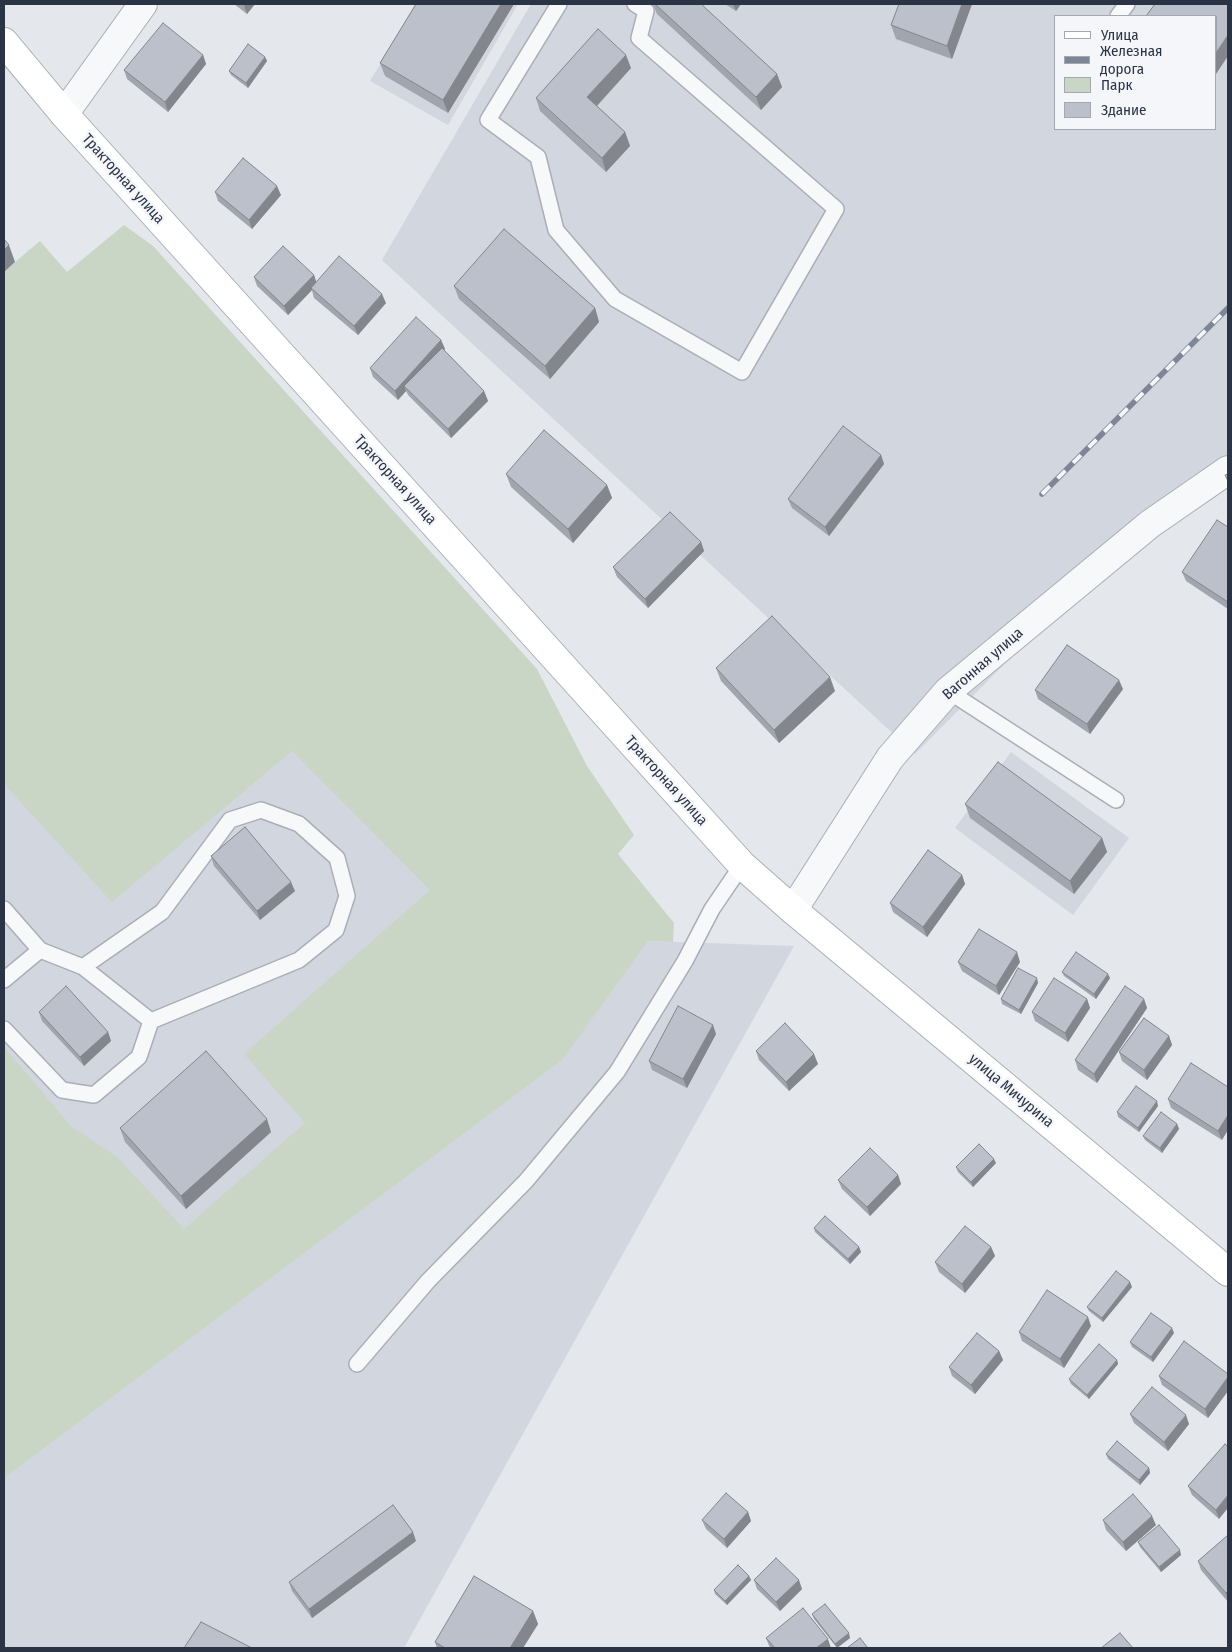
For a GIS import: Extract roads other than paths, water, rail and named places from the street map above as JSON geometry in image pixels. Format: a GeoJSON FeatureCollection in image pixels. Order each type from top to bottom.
{"type":"FeatureCollection","features":[{"type":"Feature","properties":{"kind":"main road","name":"Тракторная улица"},"geometry":{"type":"LineString","coordinates":[[4,42],[64,114],[742,865],[793,910]]}},
{"type":"Feature","properties":{"kind":"main road","name":"улица Мичурина"},"geometry":{"type":"LineString","coordinates":[[793,910],[1228,1272]]}},
{"type":"Feature","properties":{"kind":"street"},"geometry":{"type":"LineString","coordinates":[[64,114],[143,4]]}},
{"type":"Feature","properties":{"kind":"street","name":"Вагонная улица"},"geometry":{"type":"LineString","coordinates":[[793,910],[890,758],[948,692],[1150,524],[1228,470]]}},
{"type":"Feature","properties":{"kind":"lane"},"geometry":{"type":"LineString","coordinates":[[559,4],[488,120],[538,157],[556,230],[615,299],[742,372],[836,209],[639,38],[646,11],[635,4]]}},
{"type":"Feature","properties":{"kind":"lane"},"geometry":{"type":"LineString","coordinates":[[1119,15],[1127,4]]}},
{"type":"Feature","properties":{"kind":"lane"},"geometry":{"type":"LineString","coordinates":[[948,692],[1116,800]]}},
{"type":"Feature","properties":{"kind":"lane"},"geometry":{"type":"LineString","coordinates":[[4,1029],[62,1090],[94,1095],[139,1057],[151,1021],[299,960],[336,930],[347,896],[337,858],[299,824],[261,810],[230,820],[162,912],[82,967]]}},
{"type":"Feature","properties":{"kind":"lane"},"geometry":{"type":"LineString","coordinates":[[357,1364],[428,1281],[526,1181],[617,1072],[685,961],[712,909],[742,865]]}},
{"type":"Feature","properties":{"kind":"lane"},"geometry":{"type":"LineString","coordinates":[[4,909],[40,950],[82,967],[151,1021]]}},
{"type":"Feature","properties":{"kind":"lane"},"geometry":{"type":"LineString","coordinates":[[4,980],[40,950]]}},
{"type":"Feature","properties":{"kind":"railway"},"geometry":{"type":"LineString","coordinates":[[1042,494],[1228,308]]}}]}
